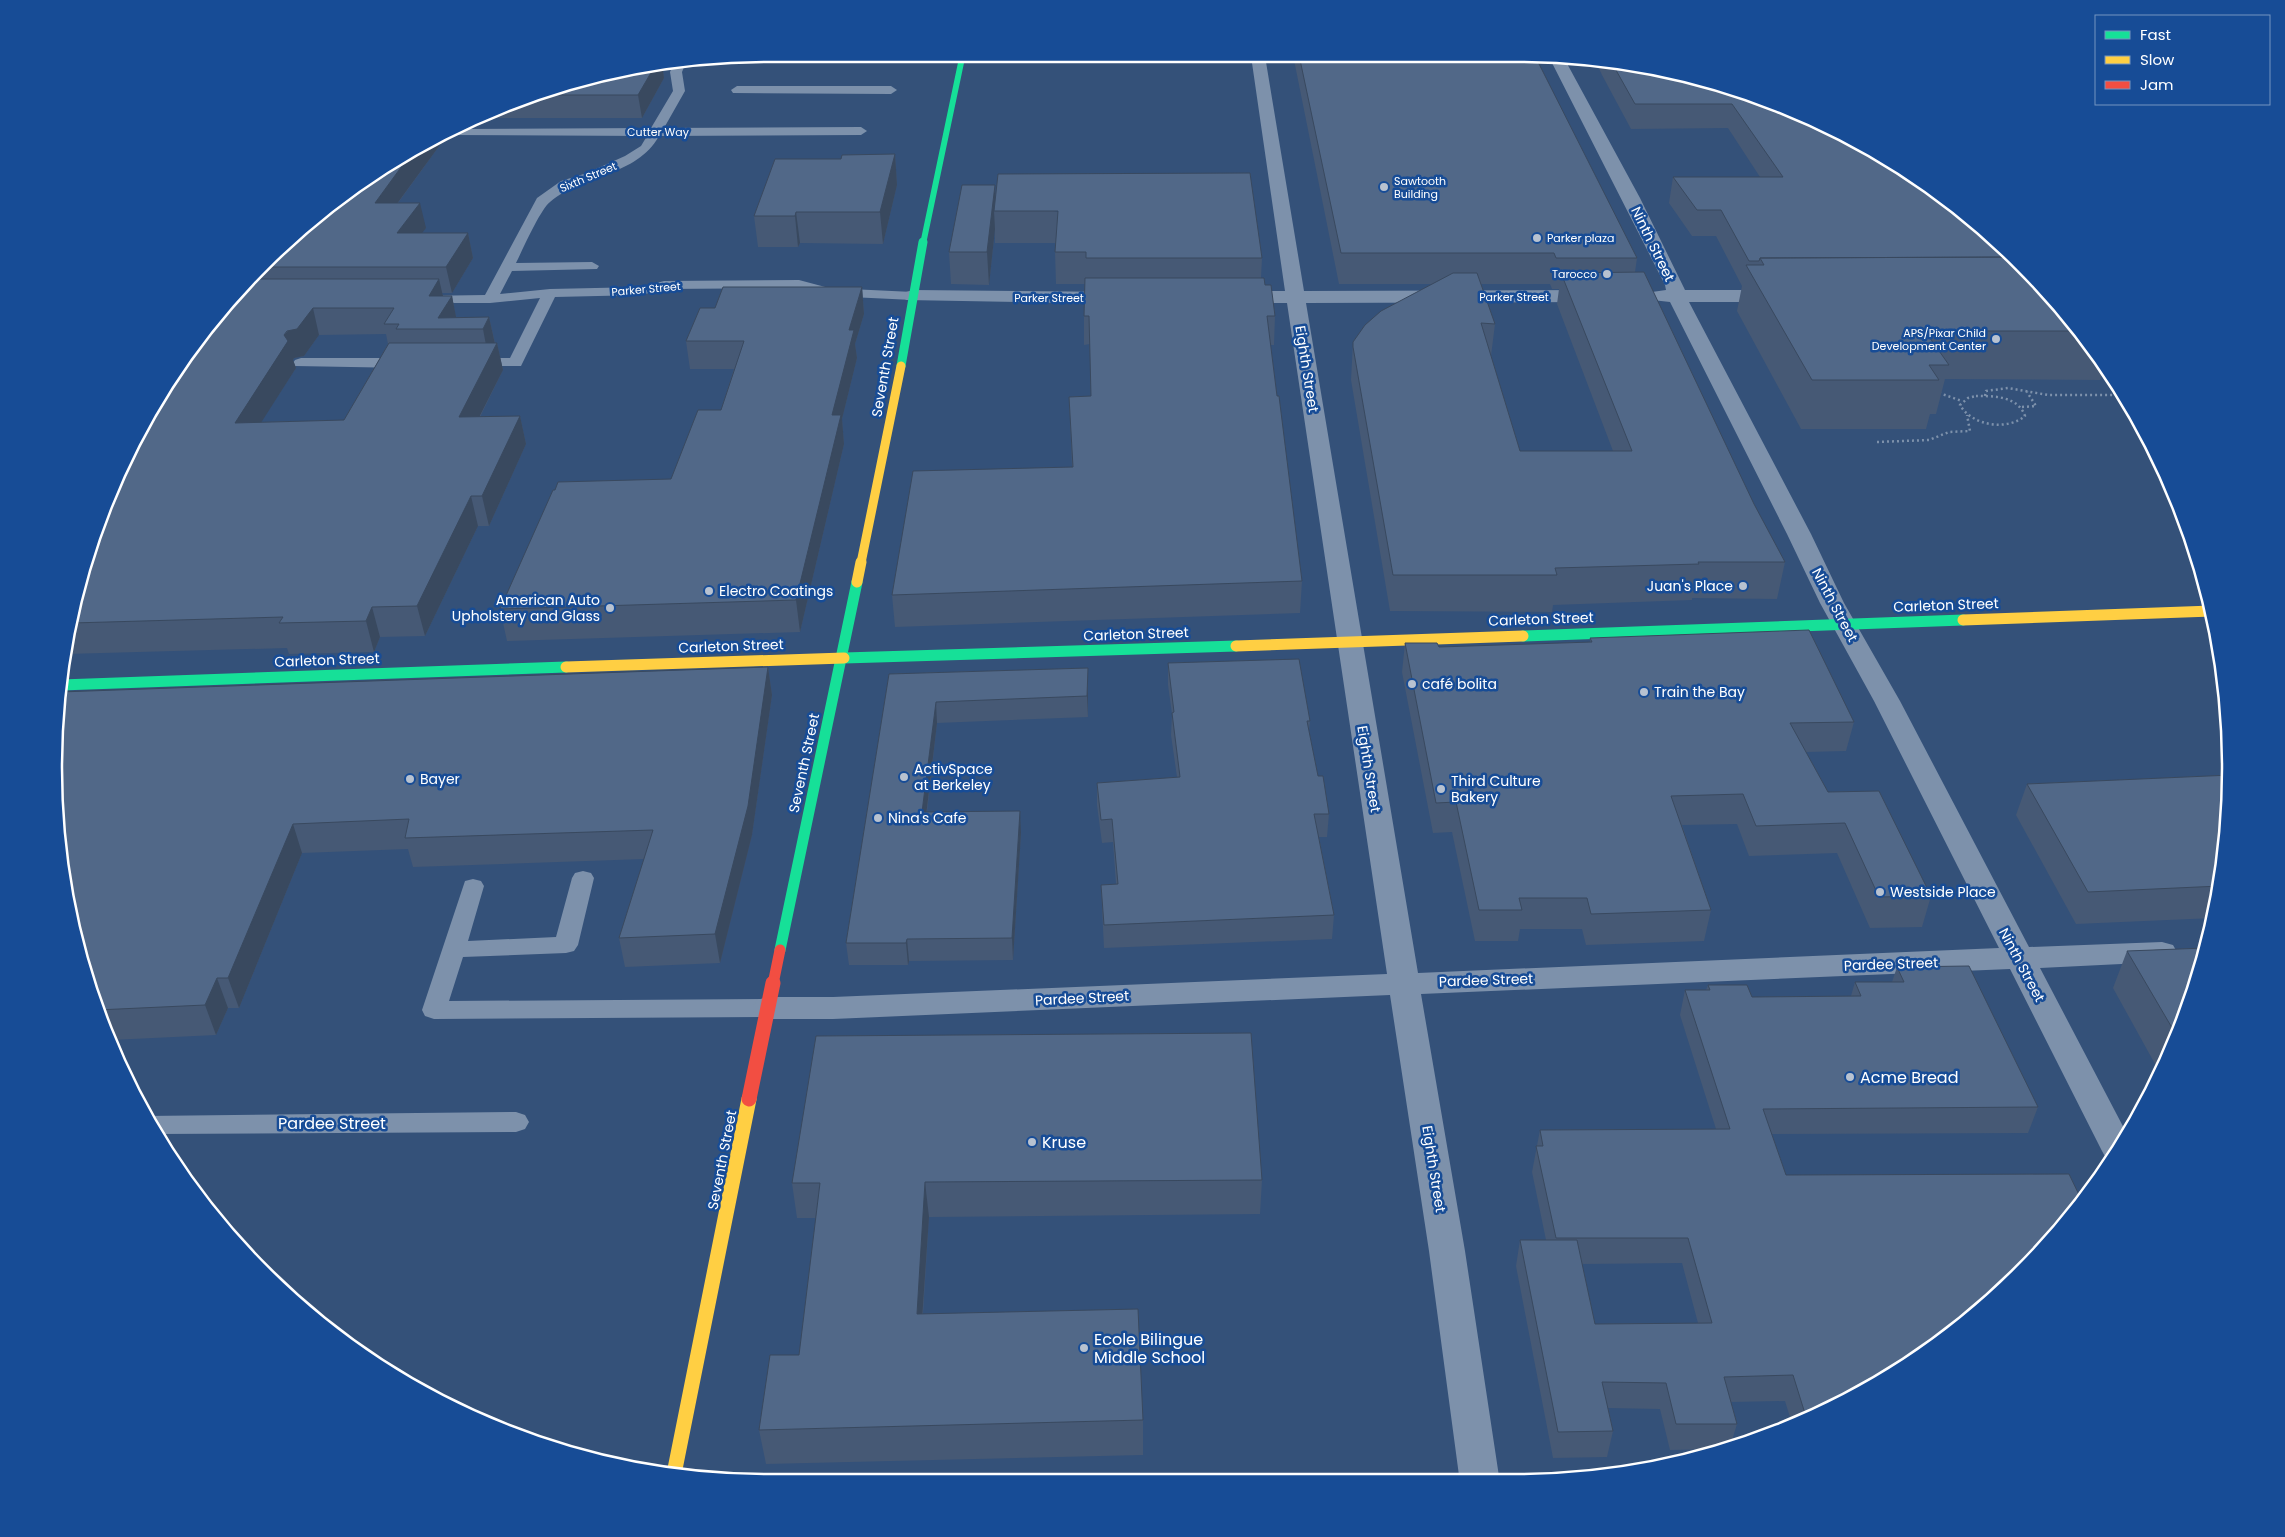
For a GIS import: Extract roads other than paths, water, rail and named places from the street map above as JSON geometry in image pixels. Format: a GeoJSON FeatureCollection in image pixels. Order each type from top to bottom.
{"type":"FeatureCollection","features":[{"type":"Feature","properties":{"kind":"street","name":"Seventh Street"},"geometry":{"type":"LineString","coordinates":[[675,1468],[768,1008],[896,398],[913,296],[961,62]]}},
{"type":"Feature","properties":{"kind":"street","name":"Eighth Street"},"geometry":{"type":"LineString","coordinates":[[1259,62],[1349,641],[1448,1251],[1479,1474]]}},
{"type":"Feature","properties":{"kind":"street","name":"Ninth Street"},"geometry":{"type":"LineString","coordinates":[[1559,64],[1631,198],[1681,307],[1844,624],[1887,701],[2114,1144]]}},
{"type":"Feature","properties":{"kind":"street","name":"Parker Street"},"geometry":{"type":"LineString","coordinates":[[913,296],[1134,298]]}},
{"type":"Feature","properties":{"kind":"street","name":"Parker Street"},"geometry":{"type":"LineString","coordinates":[[1211,297],[1615,296]]}},
{"type":"Feature","properties":{"kind":"street"},"geometry":{"type":"LineString","coordinates":[[1644,296],[1793,296]]}},
{"type":"Feature","properties":{"kind":"street","name":"Carleton Street"},"geometry":{"type":"LineString","coordinates":[[68,685],[2204,611]]}},
{"type":"Feature","properties":{"kind":"street","name":"Pardee Street"},"geometry":{"type":"LineString","coordinates":[[768,1008],[833,1008],[2186,950]]}},
{"type":"Feature","properties":{"kind":"lane","name":"Sixth Street"},"geometry":{"type":"LineString","coordinates":[[490,299],[542,201],[566,184],[592,176],[630,159],[646,148],[679,91],[676,72],[677,69]]}},
{"type":"Feature","properties":{"kind":"lane"},"geometry":{"type":"LineString","coordinates":[[737,90],[891,90]]}},
{"type":"Feature","properties":{"kind":"lane","name":"Cutter Way"},"geometry":{"type":"LineString","coordinates":[[460,133],[861,131]]}},
{"type":"Feature","properties":{"kind":"lane"},"geometry":{"type":"LineString","coordinates":[[507,267],[592,266]]}},
{"type":"Feature","properties":{"kind":"lane","name":"Parker Street"},"geometry":{"type":"LineString","coordinates":[[410,299],[490,299],[550,293],[641,291],[829,292],[913,296]]}},
{"type":"Feature","properties":{"kind":"lane"},"geometry":{"type":"LineString","coordinates":[[641,291],[659,298],[759,299]]}},
{"type":"Feature","properties":{"kind":"lane"},"geometry":{"type":"LineString","coordinates":[[798,300],[829,292]]}},
{"type":"Feature","properties":{"kind":"lane"},"geometry":{"type":"LineString","coordinates":[[456,363],[515,363],[550,293]]}},
{"type":"Feature","properties":{"kind":"lane"},"geometry":{"type":"LineString","coordinates":[[301,363],[418,363]]}},
{"type":"Feature","properties":{"kind":"lane"},"geometry":{"type":"LineString","coordinates":[[454,949],[566,945],[583,878]]}},
{"type":"Feature","properties":{"kind":"lane"},"geometry":{"type":"LineString","coordinates":[[473,886],[434,1010],[768,1008]]}},
{"type":"Feature","properties":{"kind":"lane","name":"Pardee Street"},"geometry":{"type":"LineString","coordinates":[[159,1124],[516,1122]]}},
{"type":"Feature","properties":{"kind":"place","name":"Sawtooth Building"},"geometry":{"type":"Point","coordinates":[1384,187]}},
{"type":"Feature","properties":{"kind":"place","name":"Parker plaza"},"geometry":{"type":"Point","coordinates":[1537,238]}},
{"type":"Feature","properties":{"kind":"place","name":"Tarocco"},"geometry":{"type":"Point","coordinates":[1607,274]}},
{"type":"Feature","properties":{"kind":"place","name":"APS/Pixar Child Development Center"},"geometry":{"type":"Point","coordinates":[1996,339]}},
{"type":"Feature","properties":{"kind":"place","name":"Juan's Place"},"geometry":{"type":"Point","coordinates":[1743,586]}},
{"type":"Feature","properties":{"kind":"place","name":"Electro Coatings"},"geometry":{"type":"Point","coordinates":[709,591]}},
{"type":"Feature","properties":{"kind":"place","name":"American Auto Upholstery and Glass"},"geometry":{"type":"Point","coordinates":[610,608]}},
{"type":"Feature","properties":{"kind":"place","name":"café bolita"},"geometry":{"type":"Point","coordinates":[1412,684]}},
{"type":"Feature","properties":{"kind":"place","name":"Train the Bay"},"geometry":{"type":"Point","coordinates":[1644,692]}},
{"type":"Feature","properties":{"kind":"place","name":"ActivSpace at Berkeley"},"geometry":{"type":"Point","coordinates":[904,777]}},
{"type":"Feature","properties":{"kind":"place","name":"Bayer"},"geometry":{"type":"Point","coordinates":[410,779]}},
{"type":"Feature","properties":{"kind":"place","name":"Third Culture Bakery"},"geometry":{"type":"Point","coordinates":[1441,789]}},
{"type":"Feature","properties":{"kind":"place","name":"Nina's Cafe"},"geometry":{"type":"Point","coordinates":[878,818]}},
{"type":"Feature","properties":{"kind":"place","name":"Westside Place"},"geometry":{"type":"Point","coordinates":[1880,892]}},
{"type":"Feature","properties":{"kind":"place","name":"Acme Bread"},"geometry":{"type":"Point","coordinates":[1850,1077]}},
{"type":"Feature","properties":{"kind":"place","name":"Kruse"},"geometry":{"type":"Point","coordinates":[1032,1142]}},
{"type":"Feature","properties":{"kind":"place","name":"Ecole Bilingue Middle School"},"geometry":{"type":"Point","coordinates":[1084,1348]}}]}
